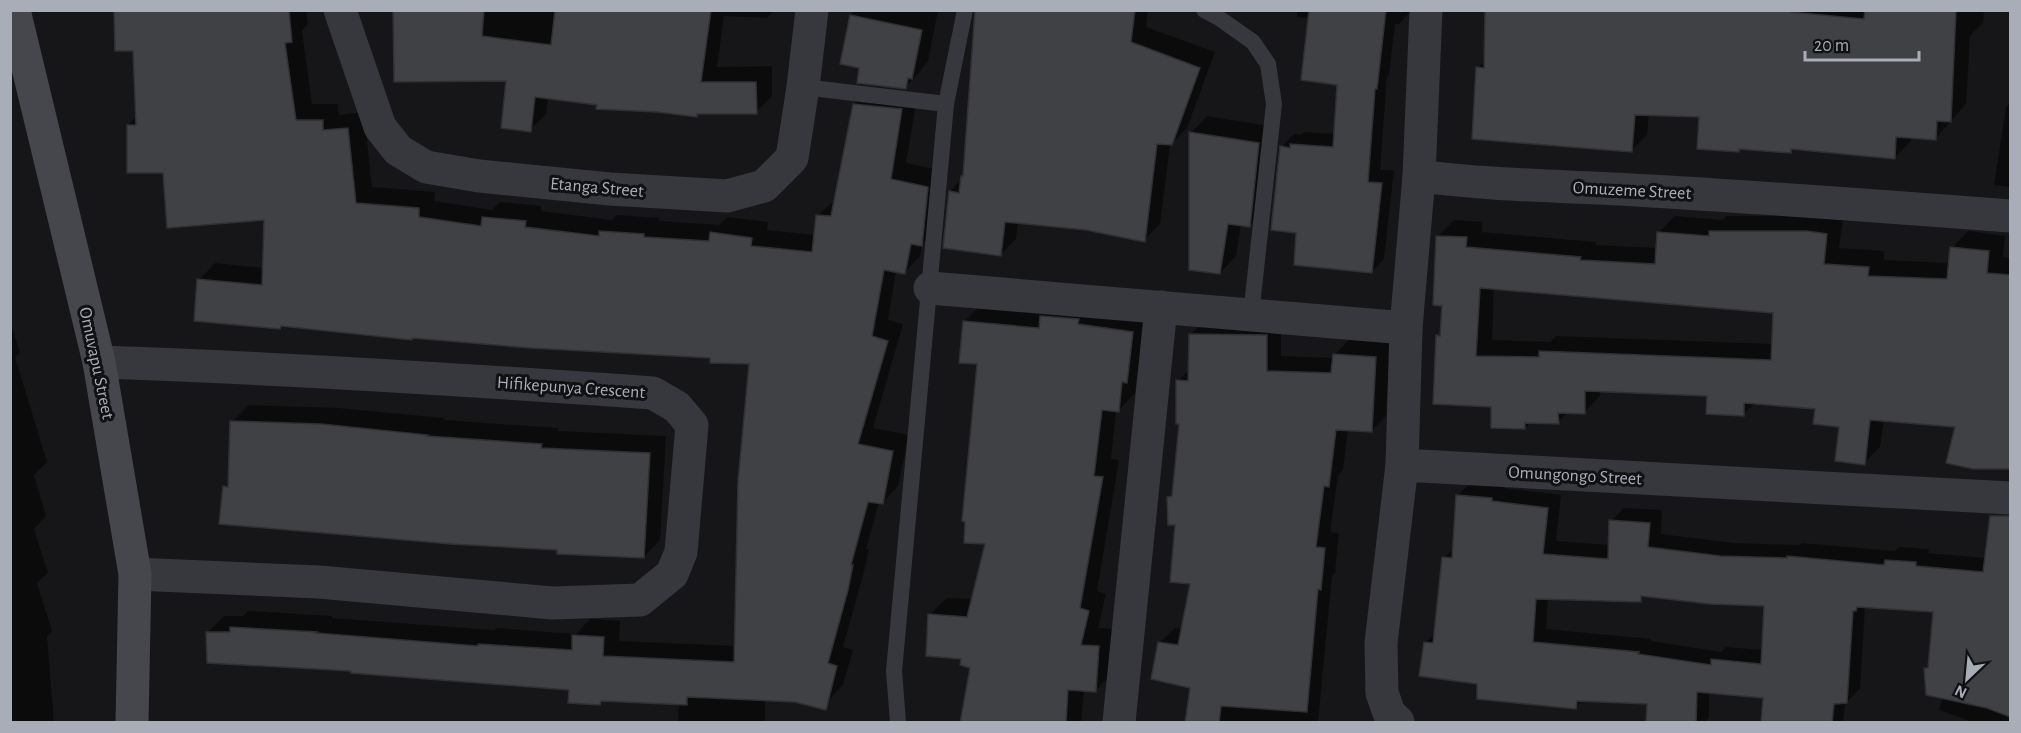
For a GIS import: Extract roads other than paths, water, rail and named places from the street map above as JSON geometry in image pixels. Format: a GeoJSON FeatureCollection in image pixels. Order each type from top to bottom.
{"type":"FeatureCollection","features":[{"type":"Feature","properties":{"kind":"street","name":"Omuvapu Street"},"geometry":{"type":"LineString","coordinates":[[14,10],[99,362],[135,574],[132,723]]}},
{"type":"Feature","properties":{"kind":"street","name":"Etanga Street"},"geometry":{"type":"LineString","coordinates":[[340,10],[380,128],[398,150],[426,167],[479,176],[610,189],[727,196],[764,186],[792,158],[812,10]]}},
{"type":"Feature","properties":{"kind":"street"},"geometry":{"type":"LineString","coordinates":[[1398,723],[1389,713],[1382,693],[1381,643],[1402,465],[1406,328],[1419,176],[1426,10]]}},
{"type":"Feature","properties":{"kind":"street","name":"Omuzeme Street"},"geometry":{"type":"LineString","coordinates":[[1419,176],[1517,185],[1573,186],[1789,199],[2010,216]]}},
{"type":"Feature","properties":{"kind":"street"},"geometry":{"type":"LineString","coordinates":[[930,288],[1406,328]]}},
{"type":"Feature","properties":{"kind":"street"},"geometry":{"type":"LineString","coordinates":[[1119,723],[1161,307]]}},
{"type":"Feature","properties":{"kind":"street","name":"Hifikepunya Crescent"},"geometry":{"type":"LineString","coordinates":[[99,362],[240,366],[653,393],[677,407],[692,425],[681,552],[672,574],[640,600],[553,603],[319,582],[135,574]]}},
{"type":"Feature","properties":{"kind":"street","name":"Omungongo Street"},"geometry":{"type":"LineString","coordinates":[[1402,465],[2010,498]]}},
{"type":"Feature","properties":{"kind":"lane"},"geometry":{"type":"LineString","coordinates":[[898,723],[894,671],[946,104],[965,10]]}},
{"type":"Feature","properties":{"kind":"lane"},"geometry":{"type":"LineString","coordinates":[[1204,10],[1252,42],[1268,64],[1274,104],[1251,315]]}},
{"type":"Feature","properties":{"kind":"lane"},"geometry":{"type":"LineString","coordinates":[[803,87],[946,104]]}}]}
